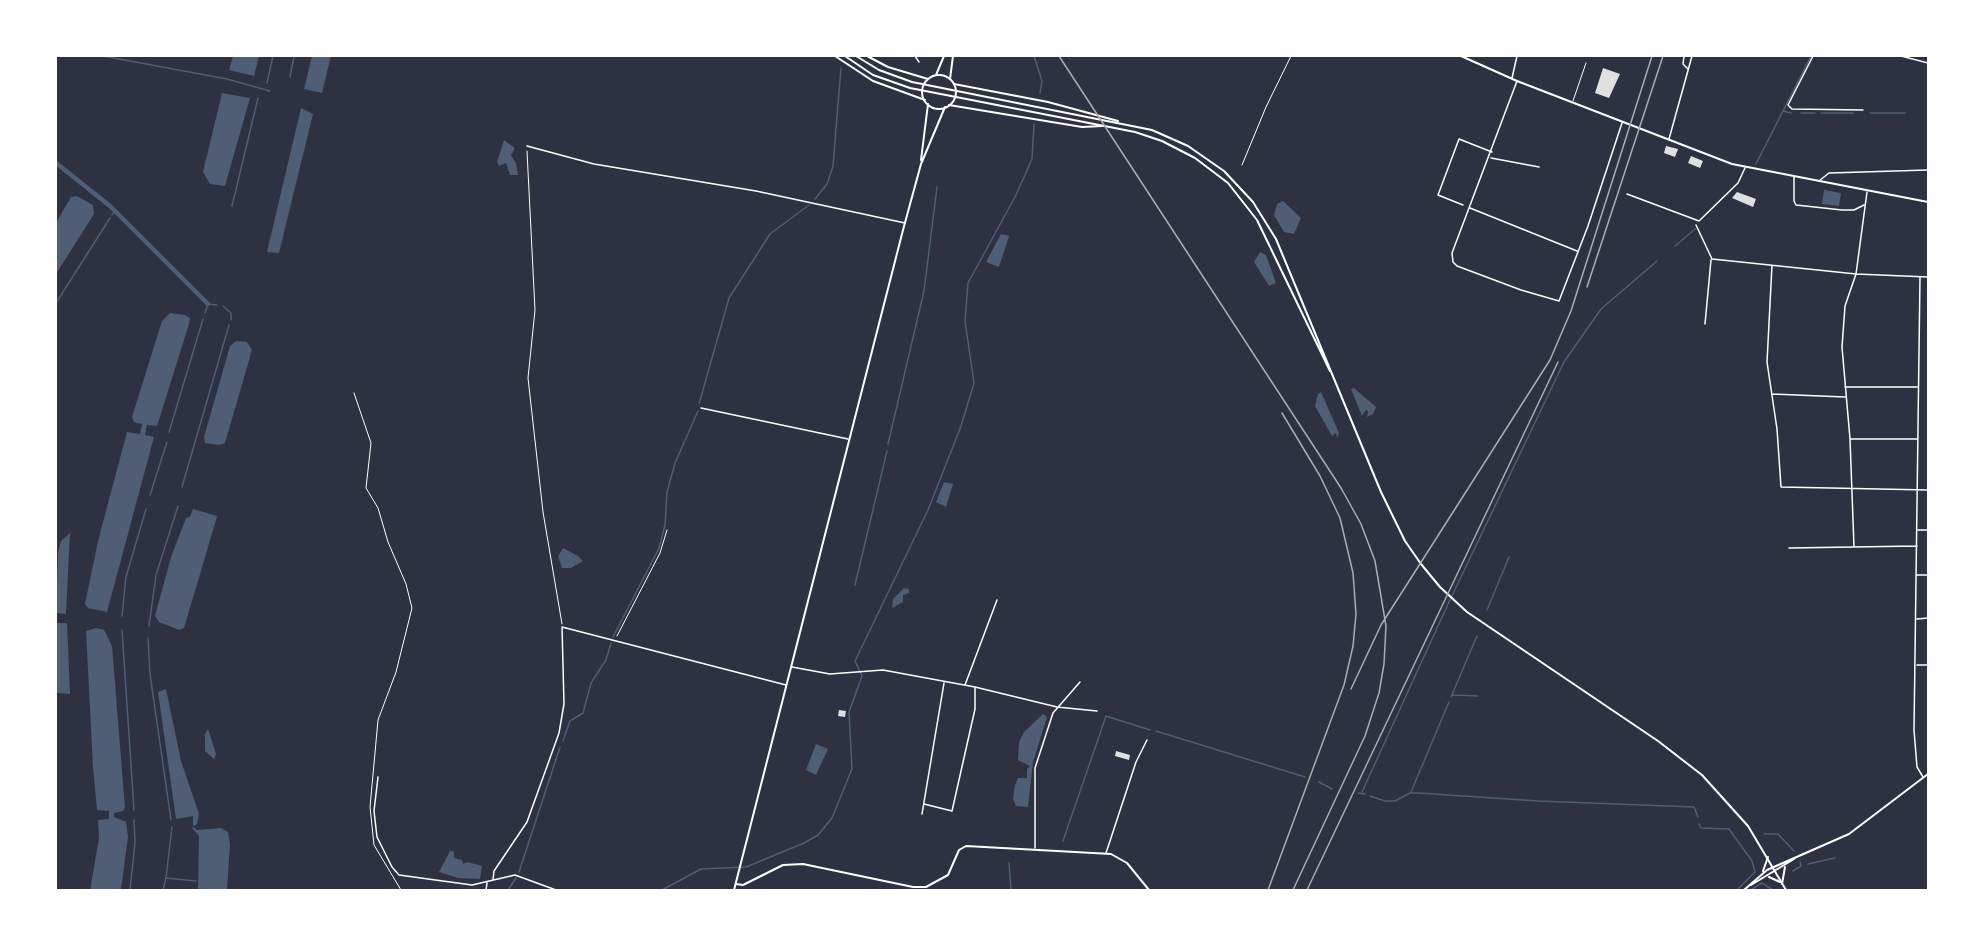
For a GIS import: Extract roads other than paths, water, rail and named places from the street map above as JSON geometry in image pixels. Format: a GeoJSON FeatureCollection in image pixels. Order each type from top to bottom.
{"type":"FeatureCollection","features":[{"type":"Feature","properties":{"kind":"main road"},"geometry":{"type":"LineString","coordinates":[[835,56],[873,81],[925,100]]}},
{"type":"Feature","properties":{"kind":"main road"},"geometry":{"type":"LineString","coordinates":[[845,56],[873,75],[910,88],[1114,128],[1148,136],[1184,151],[1217,173],[1238,194],[1264,233],[1333,377]]}},
{"type":"Feature","properties":{"kind":"main road"},"geometry":{"type":"LineString","coordinates":[[856,56],[879,70],[912,82],[1152,130],[1188,146],[1224,171],[1249,196],[1276,239],[1391,514],[1416,558],[1452,598],[1485,625],[1687,762],[1733,807],[1768,857],[1786,891]]}},
{"type":"Feature","properties":{"kind":"main road"},"geometry":{"type":"LineString","coordinates":[[867,56],[888,68],[928,79]]}},
{"type":"Feature","properties":{"kind":"main road"},"geometry":{"type":"LineString","coordinates":[[936,75],[950,79],[954,84],[956,95],[945,107],[933,107],[928,104],[923,89],[928,79],[936,75],[944,56]]}},
{"type":"Feature","properties":{"kind":"main road"},"geometry":{"type":"LineString","coordinates":[[950,79],[953,56]]}},
{"type":"Feature","properties":{"kind":"main road"},"geometry":{"type":"LineString","coordinates":[[1461,56],[1572,103],[1745,168],[1929,202]]}},
{"type":"Feature","properties":{"kind":"main road"},"geometry":{"type":"LineString","coordinates":[[954,84],[1077,109],[1123,123]]}},
{"type":"Feature","properties":{"kind":"main road"},"geometry":{"type":"LineString","coordinates":[[921,164],[928,104]]}},
{"type":"Feature","properties":{"kind":"main road"},"geometry":{"type":"LineString","coordinates":[[949,105],[1088,127],[1105,126]]}},
{"type":"Feature","properties":{"kind":"main road"},"geometry":{"type":"LineString","coordinates":[[734,891],[905,223],[921,164],[945,107]]}},
{"type":"Feature","properties":{"kind":"main road"},"geometry":{"type":"LineString","coordinates":[[1744,891],[1762,873],[1849,834],[1929,774]]}},
{"type":"Feature","properties":{"kind":"main road"},"geometry":{"type":"LineString","coordinates":[[736,884],[743,885],[783,865],[803,864],[913,887],[931,887],[950,873],[959,849],[963,847],[1035,848],[1106,853],[1127,863],[1149,891]]}},
{"type":"Feature","properties":{"kind":"main road"},"geometry":{"type":"LineString","coordinates":[[1762,873],[1768,857]]}},
{"type":"Feature","properties":{"kind":"main road"},"geometry":{"type":"LineString","coordinates":[[1749,887],[1785,867],[1794,859]]}},
{"type":"Feature","properties":{"kind":"main road"},"geometry":{"type":"LineString","coordinates":[[1782,884],[1785,867]]}},
{"type":"Feature","properties":{"kind":"main road"},"geometry":{"type":"LineString","coordinates":[[1767,877],[1782,884]]}},
{"type":"Feature","properties":{"kind":"street"},"geometry":{"type":"LineString","coordinates":[[915,56],[919,62]]}},
{"type":"Feature","properties":{"kind":"street"},"geometry":{"type":"LineString","coordinates":[[1512,79],[1516,56]]}},
{"type":"Feature","properties":{"kind":"street"},"geometry":{"type":"LineString","coordinates":[[1684,56],[1683,64],[1689,69]]}},
{"type":"Feature","properties":{"kind":"street"},"geometry":{"type":"LineString","coordinates":[[1669,140],[1692,56]]}},
{"type":"Feature","properties":{"kind":"street"},"geometry":{"type":"LineString","coordinates":[[1814,56],[1796,86],[1788,105],[1792,109],[1863,110]]}},
{"type":"Feature","properties":{"kind":"street"},"geometry":{"type":"LineString","coordinates":[[1901,56],[1929,63]]}},
{"type":"Feature","properties":{"kind":"street"},"geometry":{"type":"LineString","coordinates":[[1517,81],[1490,158],[1452,254],[1453,262],[1521,290],[1559,301],[1622,122]]}},
{"type":"Feature","properties":{"kind":"street"},"geometry":{"type":"LineString","coordinates":[[1463,204],[1438,195],[1459,140],[1492,152]]}},
{"type":"Feature","properties":{"kind":"street"},"geometry":{"type":"LineString","coordinates":[[527,146],[594,164],[776,195],[905,223]]}},
{"type":"Feature","properties":{"kind":"street"},"geometry":{"type":"LineString","coordinates":[[1490,158],[1539,167]]}},
{"type":"Feature","properties":{"kind":"street"},"geometry":{"type":"LineString","coordinates":[[1627,194],[1699,221],[1738,183],[1745,168]]}},
{"type":"Feature","properties":{"kind":"street"},"geometry":{"type":"LineString","coordinates":[[1818,182],[1828,172],[1929,170]]}},
{"type":"Feature","properties":{"kind":"street"},"geometry":{"type":"LineString","coordinates":[[1794,177],[1796,205],[1854,210],[1865,204]]}},
{"type":"Feature","properties":{"kind":"street"},"geometry":{"type":"LineString","coordinates":[[1854,547],[1850,439],[1842,346],[1845,306],[1856,274],[1867,191]]}},
{"type":"Feature","properties":{"kind":"street"},"geometry":{"type":"LineString","coordinates":[[1470,208],[1578,251]]}},
{"type":"Feature","properties":{"kind":"street"},"geometry":{"type":"LineString","coordinates":[[1696,225],[1712,259],[1705,324]]}},
{"type":"Feature","properties":{"kind":"street"},"geometry":{"type":"LineString","coordinates":[[1712,259],[1856,274],[1929,277]]}},
{"type":"Feature","properties":{"kind":"street"},"geometry":{"type":"LineString","coordinates":[[1772,265],[1767,362],[1780,487],[1929,490]]}},
{"type":"Feature","properties":{"kind":"street"},"geometry":{"type":"LineString","coordinates":[[1920,277],[1914,730],[1917,767],[1923,778]]}},
{"type":"Feature","properties":{"kind":"street"},"geometry":{"type":"LineString","coordinates":[[1845,387],[1918,387]]}},
{"type":"Feature","properties":{"kind":"street"},"geometry":{"type":"LineString","coordinates":[[1772,394],[1846,397]]}},
{"type":"Feature","properties":{"kind":"street"},"geometry":{"type":"LineString","coordinates":[[701,408],[849,440]]}},
{"type":"Feature","properties":{"kind":"street"},"geometry":{"type":"LineString","coordinates":[[1850,439],[1918,439]]}},
{"type":"Feature","properties":{"kind":"street"},"geometry":{"type":"LineString","coordinates":[[1918,530],[1929,530]]}},
{"type":"Feature","properties":{"kind":"street"},"geometry":{"type":"LineString","coordinates":[[1789,548],[1917,546]]}},
{"type":"Feature","properties":{"kind":"street"},"geometry":{"type":"LineString","coordinates":[[1916,575],[1929,575]]}},
{"type":"Feature","properties":{"kind":"street"},"geometry":{"type":"LineString","coordinates":[[965,686],[996,600]]}},
{"type":"Feature","properties":{"kind":"street"},"geometry":{"type":"LineString","coordinates":[[1917,619],[1929,618]]}},
{"type":"Feature","properties":{"kind":"street"},"geometry":{"type":"LineString","coordinates":[[493,880],[494,871],[526,822],[559,733],[564,696],[562,627],[787,685]]}},
{"type":"Feature","properties":{"kind":"street"},"geometry":{"type":"LineString","coordinates":[[1916,665],[1929,665]]}},
{"type":"Feature","properties":{"kind":"street"},"geometry":{"type":"LineString","coordinates":[[792,667],[830,674],[883,670],[975,687],[1057,707],[1097,711]]}},
{"type":"Feature","properties":{"kind":"street"},"geometry":{"type":"LineString","coordinates":[[922,814],[944,682]]}},
{"type":"Feature","properties":{"kind":"street"},"geometry":{"type":"LineString","coordinates":[[1035,848],[1034,777],[1047,725],[1057,707],[1080,682]]}},
{"type":"Feature","properties":{"kind":"street"},"geometry":{"type":"LineString","coordinates":[[924,804],[952,811],[975,709],[975,687]]}},
{"type":"Feature","properties":{"kind":"street"},"geometry":{"type":"LineString","coordinates":[[1106,853],[1130,778],[1147,740]]}},
{"type":"Feature","properties":{"kind":"street"},"geometry":{"type":"LineString","coordinates":[[378,777],[374,811],[377,837],[396,873],[454,884],[487,882],[515,875],[556,891]]}},
{"type":"Feature","properties":{"kind":"street"},"geometry":{"type":"LineString","coordinates":[[486,891],[487,882]]}},
{"type":"Feature","properties":{"kind":"lane"},"geometry":{"type":"LineString","coordinates":[[919,62],[921,66]]}},
{"type":"Feature","properties":{"kind":"lane"},"geometry":{"type":"LineString","coordinates":[[1572,103],[1586,63]]}},
{"type":"Feature","properties":{"kind":"water"},"geometry":{"type":"Polygon","coordinates":[[[233,56],[259,56],[254,76],[229,70],[233,56]]]}},
{"type":"Feature","properties":{"kind":"water"},"geometry":{"type":"Polygon","coordinates":[[[312,56],[331,56],[322,93],[304,89],[312,56]]]}},
{"type":"Feature","properties":{"kind":"water"},"geometry":{"type":"Polygon","coordinates":[[[222,93],[250,98],[225,186],[210,184],[203,172],[222,93]]]}},
{"type":"Feature","properties":{"kind":"water"},"geometry":{"type":"Polygon","coordinates":[[[301,108],[313,114],[279,253],[267,252],[301,108]]]}},
{"type":"Feature","properties":{"kind":"water"},"geometry":{"type":"Polygon","coordinates":[[[504,140],[515,148],[511,155],[516,163],[518,175],[510,175],[506,163],[499,166],[497,162],[504,140]]]}},
{"type":"Feature","properties":{"kind":"water"},"geometry":{"type":"Polygon","coordinates":[[[1824,190],[1841,193],[1839,206],[1822,204],[1824,190]]]}},
{"type":"Feature","properties":{"kind":"water"},"geometry":{"type":"Polygon","coordinates":[[[77,196],[93,205],[94,214],[56,274],[56,223],[71,197],[77,196]]]}},
{"type":"Feature","properties":{"kind":"water"},"geometry":{"type":"Polygon","coordinates":[[[1283,201],[1301,218],[1294,234],[1284,232],[1274,215],[1277,204],[1283,201]]]}},
{"type":"Feature","properties":{"kind":"water"},"geometry":{"type":"Polygon","coordinates":[[[1001,234],[1009,236],[999,267],[986,262],[1001,234]]]}},
{"type":"Feature","properties":{"kind":"water"},"geometry":{"type":"Polygon","coordinates":[[[1260,252],[1266,255],[1276,283],[1269,286],[1254,262],[1260,252]]]}},
{"type":"Feature","properties":{"kind":"water"},"geometry":{"type":"Polygon","coordinates":[[[170,313],[185,315],[190,318],[189,324],[157,426],[147,425],[145,435],[154,437],[107,612],[88,608],[85,604],[98,541],[127,432],[140,434],[142,424],[134,422],[132,417],[162,321],[170,313]]]}},
{"type":"Feature","properties":{"kind":"water"},"geometry":{"type":"Polygon","coordinates":[[[236,341],[247,342],[252,350],[225,443],[219,445],[205,443],[204,437],[230,346],[236,341]]]}},
{"type":"Feature","properties":{"kind":"water"},"geometry":{"type":"Polygon","coordinates":[[[1354,388],[1376,407],[1373,414],[1367,417],[1368,411],[1366,410],[1362,416],[1351,389],[1354,388]]]}},
{"type":"Feature","properties":{"kind":"water"},"geometry":{"type":"Polygon","coordinates":[[[1321,392],[1339,433],[1337,438],[1336,433],[1332,436],[1315,406],[1318,394],[1321,392]]]}},
{"type":"Feature","properties":{"kind":"water"},"geometry":{"type":"Polygon","coordinates":[[[944,482],[953,484],[946,507],[936,502],[944,482]]]}},
{"type":"Feature","properties":{"kind":"water"},"geometry":{"type":"Polygon","coordinates":[[[193,509],[217,516],[184,628],[179,630],[159,622],[155,616],[171,557],[186,518],[190,517],[193,509]]]}},
{"type":"Feature","properties":{"kind":"water"},"geometry":{"type":"Polygon","coordinates":[[[70,533],[66,614],[56,613],[58,552],[61,541],[70,533]]]}},
{"type":"Feature","properties":{"kind":"water"},"geometry":{"type":"Polygon","coordinates":[[[563,548],[583,561],[571,568],[562,568],[558,556],[563,548]]]}},
{"type":"Feature","properties":{"kind":"water"},"geometry":{"type":"Polygon","coordinates":[[[904,588],[909,589],[909,593],[903,595],[903,602],[892,608],[893,599],[904,588]]]}},
{"type":"Feature","properties":{"kind":"water"},"geometry":{"type":"Polygon","coordinates":[[[56,623],[67,623],[70,694],[57,693],[56,623]]]}},
{"type":"Feature","properties":{"kind":"water"},"geometry":{"type":"Polygon","coordinates":[[[96,628],[104,630],[112,646],[125,808],[123,811],[114,813],[114,817],[126,822],[128,837],[121,890],[90,890],[99,838],[98,820],[109,819],[109,811],[97,810],[93,767],[86,631],[96,628]]]}},
{"type":"Feature","properties":{"kind":"water"},"geometry":{"type":"Polygon","coordinates":[[[166,689],[181,761],[199,814],[197,824],[193,826],[193,816],[176,819],[158,692],[166,689]]]}},
{"type":"Feature","properties":{"kind":"water"},"geometry":{"type":"Polygon","coordinates":[[[1043,714],[1047,717],[1033,762],[1028,807],[1016,806],[1013,799],[1015,785],[1018,778],[1027,778],[1027,769],[1030,766],[1018,760],[1019,742],[1024,732],[1043,714]]]}},
{"type":"Feature","properties":{"kind":"water"},"geometry":{"type":"Polygon","coordinates":[[[208,729],[216,754],[214,759],[205,751],[205,734],[208,729]]]}},
{"type":"Feature","properties":{"kind":"water"},"geometry":{"type":"Polygon","coordinates":[[[816,744],[828,749],[816,775],[806,770],[816,744]]]}},
{"type":"Feature","properties":{"kind":"water"},"geometry":{"type":"Polygon","coordinates":[[[192,828],[197,830],[221,828],[228,832],[230,844],[227,890],[198,890],[199,836],[192,828]]]}},
{"type":"Feature","properties":{"kind":"water"},"geometry":{"type":"Polygon","coordinates":[[[450,851],[454,852],[454,858],[462,860],[463,864],[467,862],[482,866],[480,879],[458,878],[439,872],[450,851]]]}},
{"type":"Feature","properties":{"kind":"waterway"},"geometry":{"type":"LineString","coordinates":[[103,56],[227,79],[270,91]]}},
{"type":"Feature","properties":{"kind":"waterway"},"geometry":{"type":"LineString","coordinates":[[267,83],[273,56]]}},
{"type":"Feature","properties":{"kind":"waterway"},"geometry":{"type":"LineString","coordinates":[[290,77],[294,56]]}},
{"type":"Feature","properties":{"kind":"waterway"},"geometry":{"type":"LineString","coordinates":[[1034,56],[1042,81],[1040,93]]}},
{"type":"Feature","properties":{"kind":"waterway"},"geometry":{"type":"LineString","coordinates":[[1756,164],[1811,56]]}},
{"type":"Feature","properties":{"kind":"waterway"},"geometry":{"type":"LineString","coordinates":[[815,199],[827,184],[833,166],[841,68]]}},
{"type":"Feature","properties":{"kind":"waterway"},"geometry":{"type":"LineString","coordinates":[[232,206],[258,98]]}},
{"type":"Feature","properties":{"kind":"waterway"},"geometry":{"type":"LineString","coordinates":[[1783,111],[1791,113]]}},
{"type":"Feature","properties":{"kind":"waterway"},"geometry":{"type":"LineString","coordinates":[[1801,113],[1815,113]]}},
{"type":"Feature","properties":{"kind":"waterway"},"geometry":{"type":"LineString","coordinates":[[1821,113],[1853,113]]}},
{"type":"Feature","properties":{"kind":"waterway"},"geometry":{"type":"LineString","coordinates":[[1870,113],[1905,113]]}},
{"type":"Feature","properties":{"kind":"waterway"},"geometry":{"type":"LineString","coordinates":[[662,890],[701,869],[746,867],[804,843],[818,835],[832,818],[852,769],[849,712],[862,676],[855,661],[928,510],[961,426],[974,383],[965,321],[968,283],[1016,195],[1032,159],[1034,124]]}},
{"type":"Feature","properties":{"kind":"waterway"},"geometry":{"type":"LineString","coordinates":[[56,163],[110,206],[208,304]]}},
{"type":"Feature","properties":{"kind":"waterway"},"geometry":{"type":"LineString","coordinates":[[888,444],[924,291],[937,187]]}},
{"type":"Feature","properties":{"kind":"waterway"},"geometry":{"type":"LineString","coordinates":[[699,404],[729,298],[770,234],[809,205]]}},
{"type":"Feature","properties":{"kind":"waterway"},"geometry":{"type":"LineString","coordinates":[[112,215],[115,211]]}},
{"type":"Feature","properties":{"kind":"waterway"},"geometry":{"type":"LineString","coordinates":[[56,303],[110,218]]}},
{"type":"Feature","properties":{"kind":"waterway"},"geometry":{"type":"LineString","coordinates":[[1675,246],[1695,229]]}},
{"type":"Feature","properties":{"kind":"waterway"},"geometry":{"type":"LineString","coordinates":[[1362,792],[1449,602],[1564,362],[1601,309],[1657,261]]}},
{"type":"Feature","properties":{"kind":"waterway"},"geometry":{"type":"LineString","coordinates":[[205,313],[208,304],[217,305]]}},
{"type":"Feature","properties":{"kind":"waterway"},"geometry":{"type":"LineString","coordinates":[[223,306],[231,313],[231,320]]}},
{"type":"Feature","properties":{"kind":"waterway"},"geometry":{"type":"LineString","coordinates":[[169,432],[203,319]]}},
{"type":"Feature","properties":{"kind":"waterway"},"geometry":{"type":"LineString","coordinates":[[182,487],[229,325]]}},
{"type":"Feature","properties":{"kind":"waterway"},"geometry":{"type":"LineString","coordinates":[[613,637],[659,548],[665,525],[667,492],[675,463],[698,411]]}},
{"type":"Feature","properties":{"kind":"waterway"},"geometry":{"type":"LineString","coordinates":[[150,495],[167,442]]}},
{"type":"Feature","properties":{"kind":"waterway"},"geometry":{"type":"LineString","coordinates":[[855,585],[887,451]]}},
{"type":"Feature","properties":{"kind":"waterway"},"geometry":{"type":"LineString","coordinates":[[149,626],[156,575],[178,506]]}},
{"type":"Feature","properties":{"kind":"waterway"},"geometry":{"type":"LineString","coordinates":[[122,616],[126,577],[146,509]]}},
{"type":"Feature","properties":{"kind":"waterway"},"geometry":{"type":"LineString","coordinates":[[1487,610],[1509,557]]}},
{"type":"Feature","properties":{"kind":"waterway"},"geometry":{"type":"LineString","coordinates":[[122,630],[134,810]]}},
{"type":"Feature","properties":{"kind":"waterway"},"geometry":{"type":"LineString","coordinates":[[1451,697],[1477,636]]}},
{"type":"Feature","properties":{"kind":"waterway"},"geometry":{"type":"LineString","coordinates":[[148,638],[150,674],[171,820]]}},
{"type":"Feature","properties":{"kind":"waterway"},"geometry":{"type":"LineString","coordinates":[[563,741],[570,721],[583,713],[591,683],[606,660],[611,643]]}},
{"type":"Feature","properties":{"kind":"waterway"},"geometry":{"type":"LineString","coordinates":[[1452,695],[1478,696]]}},
{"type":"Feature","properties":{"kind":"waterway"},"geometry":{"type":"LineString","coordinates":[[1411,792],[1449,702]]}},
{"type":"Feature","properties":{"kind":"waterway"},"geometry":{"type":"LineString","coordinates":[[1063,841],[1106,716],[1150,730]]}},
{"type":"Feature","properties":{"kind":"waterway"},"geometry":{"type":"LineString","coordinates":[[1156,731],[1305,777]]}},
{"type":"Feature","properties":{"kind":"waterway"},"geometry":{"type":"LineString","coordinates":[[519,872],[560,747]]}},
{"type":"Feature","properties":{"kind":"waterway"},"geometry":{"type":"LineString","coordinates":[[1319,782],[1332,789]]}},
{"type":"Feature","properties":{"kind":"waterway"},"geometry":{"type":"LineString","coordinates":[[1358,793],[1365,794]]}},
{"type":"Feature","properties":{"kind":"waterway"},"geometry":{"type":"LineString","coordinates":[[1370,796],[1385,801],[1395,801],[1410,793],[1419,793],[1538,801],[1694,807],[1698,817]]}},
{"type":"Feature","properties":{"kind":"waterway"},"geometry":{"type":"LineString","coordinates":[[130,890],[135,842],[134,820]]}},
{"type":"Feature","properties":{"kind":"waterway"},"geometry":{"type":"LineString","coordinates":[[1699,824],[1701,828],[1729,829],[1752,861],[1755,872],[1737,890]]}},
{"type":"Feature","properties":{"kind":"waterway"},"geometry":{"type":"LineString","coordinates":[[166,878],[172,827]]}},
{"type":"Feature","properties":{"kind":"waterway"},"geometry":{"type":"LineString","coordinates":[[1764,834],[1778,834],[1794,851]]}},
{"type":"Feature","properties":{"kind":"waterway"},"geometry":{"type":"LineString","coordinates":[[1808,864],[1835,858]]}},
{"type":"Feature","properties":{"kind":"waterway"},"geometry":{"type":"LineString","coordinates":[[1793,871],[1801,866],[1800,862]]}},
{"type":"Feature","properties":{"kind":"waterway"},"geometry":{"type":"LineString","coordinates":[[1009,863],[1011,890]]}},
{"type":"Feature","properties":{"kind":"waterway"},"geometry":{"type":"LineString","coordinates":[[163,890],[166,878],[196,881]]}},
{"type":"Feature","properties":{"kind":"waterway"},"geometry":{"type":"LineString","coordinates":[[508,890],[516,878]]}},
{"type":"Feature","properties":{"kind":"waterway"},"geometry":{"type":"LineString","coordinates":[[1751,890],[1762,883],[1773,890]]}},
{"type":"Feature","properties":{"kind":"railway"},"geometry":{"type":"LineString","coordinates":[[1059,56],[1341,488],[1361,524],[1375,561],[1386,626],[1384,664],[1379,693],[1365,736],[1293,890]]}},
{"type":"Feature","properties":{"kind":"railway"},"geometry":{"type":"LineString","coordinates":[[1351,689],[1381,625],[1550,360],[1571,311],[1652,56]]}},
{"type":"Feature","properties":{"kind":"railway"},"geometry":{"type":"LineString","coordinates":[[1587,287],[1663,56]]}},
{"type":"Feature","properties":{"kind":"railway"},"geometry":{"type":"LineString","coordinates":[[1307,890],[1558,362]]}},
{"type":"Feature","properties":{"kind":"railway"},"geometry":{"type":"LineString","coordinates":[[1268,890],[1344,685],[1353,646],[1356,614],[1353,573],[1340,518],[1320,476],[1282,413]]}}]}
